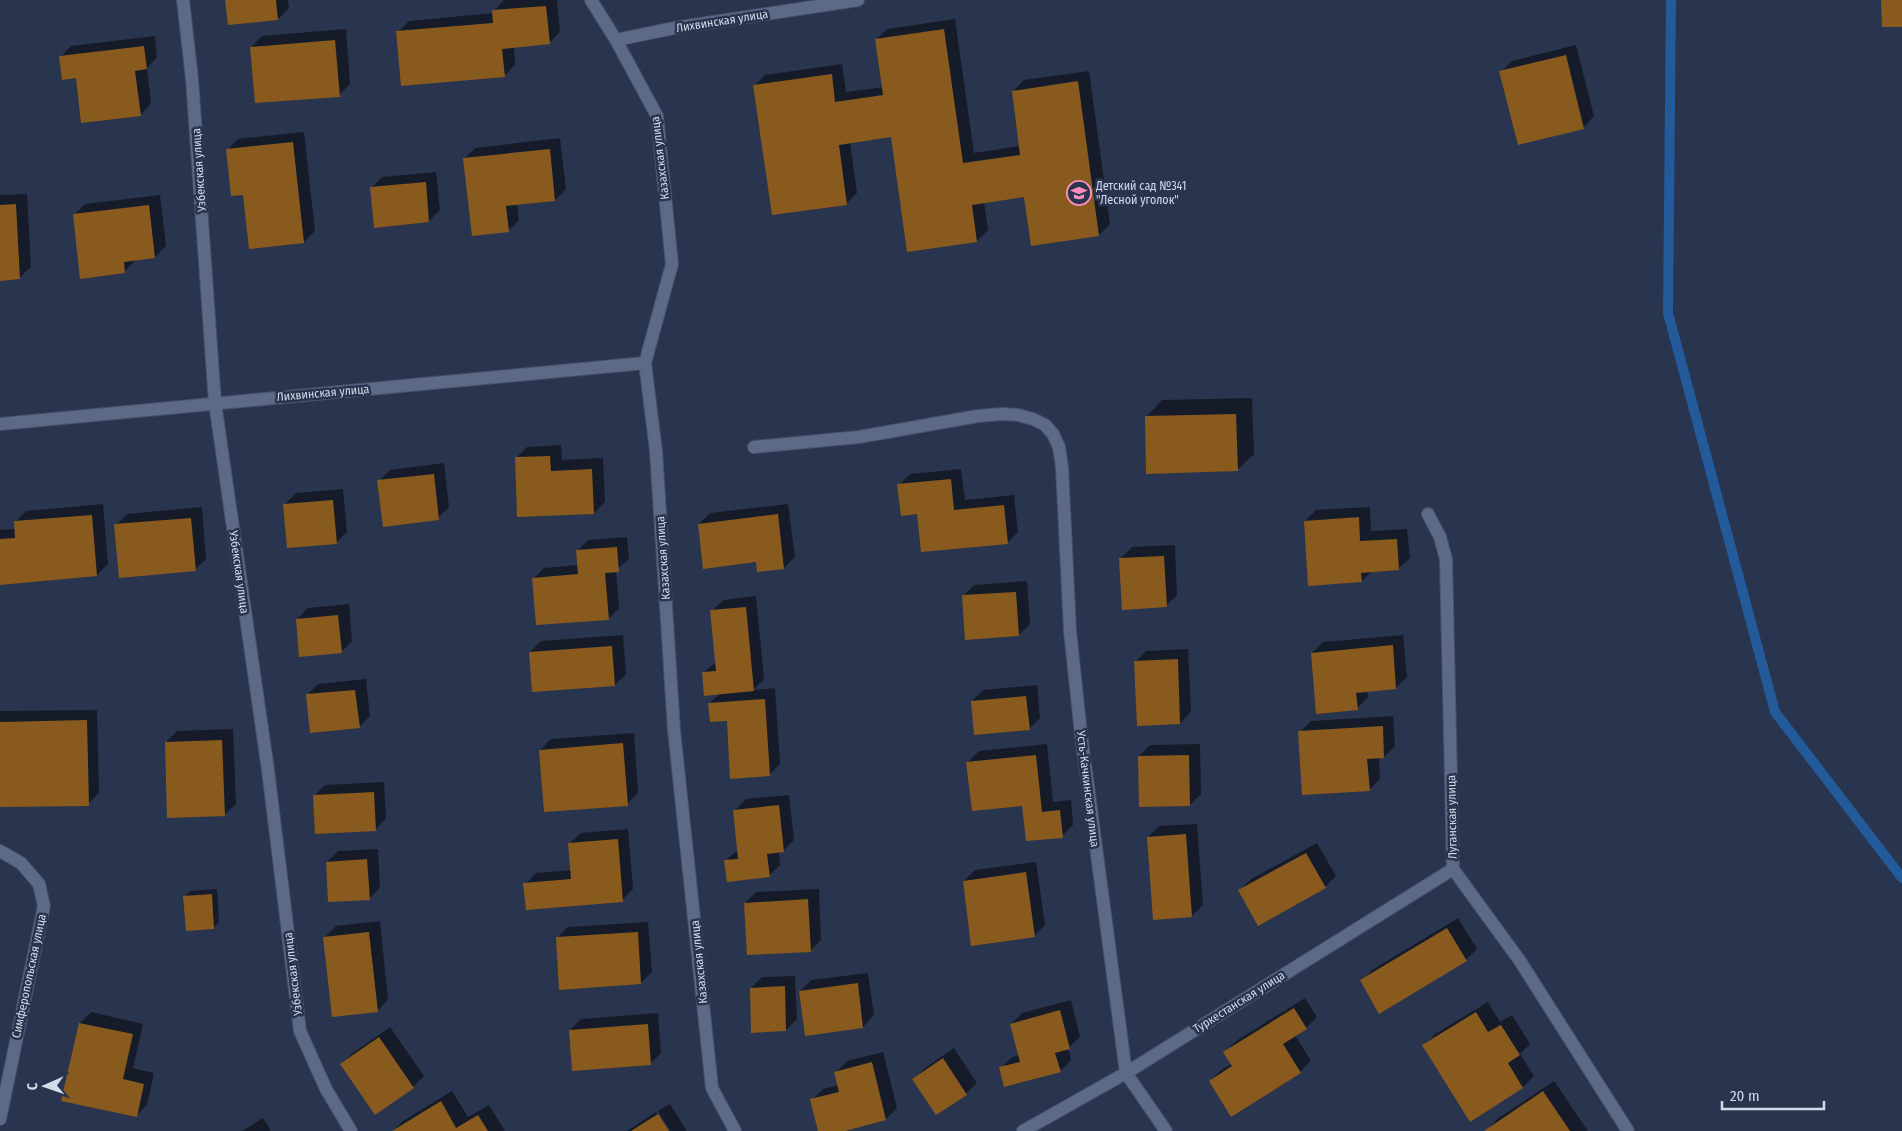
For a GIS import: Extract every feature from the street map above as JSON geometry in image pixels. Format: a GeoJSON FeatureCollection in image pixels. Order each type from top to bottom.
{"type":"FeatureCollection","features":[{"type":"Feature","properties":{"kind":"street","name":"Узбекская улица"},"geometry":{"type":"LineString","coordinates":[[183,0],[192,79],[215,404],[268,770],[300,1031],[326,1089],[351,1131]]}},
{"type":"Feature","properties":{"kind":"street","name":"Казахская улица"},"geometry":{"type":"LineString","coordinates":[[591,0],[616,40],[657,116],[672,264],[645,363],[656,451],[674,730],[712,1088],[736,1131]]}},
{"type":"Feature","properties":{"kind":"street","name":"Лихвинская улица"},"geometry":{"type":"LineString","coordinates":[[616,40],[674,28],[858,0]]}},
{"type":"Feature","properties":{"kind":"street","name":"Лихвинская улица"},"geometry":{"type":"LineString","coordinates":[[0,424],[645,363]]}},
{"type":"Feature","properties":{"kind":"street","name":"Усть-Качкинская улица"},"geometry":{"type":"LineString","coordinates":[[754,447],[859,437],[1002,414],[1018,415],[1033,419],[1046,425],[1053,434],[1059,447],[1062,466],[1069,614],[1081,734],[1126,1073],[1166,1131]]}},
{"type":"Feature","properties":{"kind":"street","name":"Луганская улица"},"geometry":{"type":"LineString","coordinates":[[1428,514],[1440,537],[1446,559],[1453,869],[1520,961],[1628,1131]]}},
{"type":"Feature","properties":{"kind":"street","name":"Симферопольская улица"},"geometry":{"type":"LineString","coordinates":[[0,851],[21,862],[39,884],[44,906],[0,1119]]}},
{"type":"Feature","properties":{"kind":"street","name":"Туркестанская улица"},"geometry":{"type":"LineString","coordinates":[[1023,1131],[1126,1073],[1453,869]]}},
{"type":"Feature","properties":{"kind":"building"},"geometry":{"type":"Polygon","coordinates":[[[225,0],[276,0],[278,20],[228,25],[225,0]]]}},
{"type":"Feature","properties":{"kind":"building"},"geometry":{"type":"Polygon","coordinates":[[[1881,0],[1902,0],[1902,27],[1882,27],[1881,0]]]}},
{"type":"Feature","properties":{"kind":"building"},"geometry":{"type":"Polygon","coordinates":[[[546,6],[550,44],[502,49],[505,77],[401,86],[396,31],[493,23],[492,10],[546,6]]]}},
{"type":"Feature","properties":{"kind":"building"},"geometry":{"type":"Polygon","coordinates":[[[944,29],[963,163],[1020,155],[1012,91],[1078,81],[1099,236],[1031,246],[1024,197],[972,205],[977,242],[907,252],[891,137],[839,145],[847,205],[772,215],[753,85],[832,74],[835,102],[883,95],[875,39],[944,29]]]}},
{"type":"Feature","properties":{"kind":"building"},"geometry":{"type":"Polygon","coordinates":[[[335,40],[340,97],[255,103],[250,47],[335,40]]]}},
{"type":"Feature","properties":{"kind":"building"},"geometry":{"type":"Polygon","coordinates":[[[144,46],[147,69],[135,71],[141,116],[81,123],[76,78],[62,80],[59,56],[144,46]]]}},
{"type":"Feature","properties":{"kind":"building"},"geometry":{"type":"Polygon","coordinates":[[[1566,55],[1584,129],[1518,145],[1499,71],[1566,55]]]}},
{"type":"Feature","properties":{"kind":"building"},"geometry":{"type":"Polygon","coordinates":[[[293,142],[304,243],[249,249],[243,195],[231,196],[226,149],[293,142]]]}},
{"type":"Feature","properties":{"kind":"building"},"geometry":{"type":"Polygon","coordinates":[[[550,149],[555,201],[506,206],[509,232],[472,236],[463,158],[550,149]]]}},
{"type":"Feature","properties":{"kind":"building"},"geometry":{"type":"Polygon","coordinates":[[[426,182],[429,222],[374,228],[370,187],[426,182]]]}},
{"type":"Feature","properties":{"kind":"building"},"geometry":{"type":"Polygon","coordinates":[[[16,204],[20,279],[0,281],[0,205],[16,204]]]}},
{"type":"Feature","properties":{"kind":"building"},"geometry":{"type":"Polygon","coordinates":[[[149,205],[155,258],[124,262],[125,273],[80,279],[73,214],[149,205]]]}},
{"type":"Feature","properties":{"kind":"building"},"geometry":{"type":"Polygon","coordinates":[[[1236,414],[1238,471],[1146,474],[1145,416],[1236,414]]]}},
{"type":"Feature","properties":{"kind":"building"},"geometry":{"type":"Polygon","coordinates":[[[550,456],[551,471],[592,469],[594,514],[517,517],[515,457],[550,456]]]}},
{"type":"Feature","properties":{"kind":"building"},"geometry":{"type":"Polygon","coordinates":[[[434,474],[439,520],[383,527],[377,480],[434,474]]]}},
{"type":"Feature","properties":{"kind":"building"},"geometry":{"type":"Polygon","coordinates":[[[951,479],[954,510],[1004,505],[1008,544],[921,552],[917,514],[901,516],[897,484],[951,479]]]}},
{"type":"Feature","properties":{"kind":"building"},"geometry":{"type":"Polygon","coordinates":[[[333,500],[337,544],[287,548],[283,504],[333,500]]]}},
{"type":"Feature","properties":{"kind":"building"},"geometry":{"type":"Polygon","coordinates":[[[778,514],[784,569],[757,572],[756,562],[703,569],[698,524],[778,514]]]}},
{"type":"Feature","properties":{"kind":"building"},"geometry":{"type":"Polygon","coordinates":[[[92,515],[97,576],[0,585],[0,539],[15,538],[14,521],[92,515]]]}},
{"type":"Feature","properties":{"kind":"building"},"geometry":{"type":"Polygon","coordinates":[[[1359,517],[1360,541],[1397,539],[1399,570],[1361,573],[1362,582],[1308,586],[1304,521],[1359,517]]]}},
{"type":"Feature","properties":{"kind":"building"},"geometry":{"type":"Polygon","coordinates":[[[191,518],[196,571],[119,578],[114,524],[191,518]]]}},
{"type":"Feature","properties":{"kind":"building"},"geometry":{"type":"Polygon","coordinates":[[[617,547],[619,572],[605,573],[609,620],[536,625],[532,578],[578,574],[576,550],[617,547]]]}},
{"type":"Feature","properties":{"kind":"building"},"geometry":{"type":"Polygon","coordinates":[[[1164,556],[1167,607],[1122,610],[1119,558],[1164,556]]]}},
{"type":"Feature","properties":{"kind":"building"},"geometry":{"type":"Polygon","coordinates":[[[1016,592],[1019,636],[965,640],[962,595],[1016,592]]]}},
{"type":"Feature","properties":{"kind":"building"},"geometry":{"type":"Polygon","coordinates":[[[746,607],[754,691],[704,696],[702,672],[716,671],[710,610],[746,607]]]}},
{"type":"Feature","properties":{"kind":"building"},"geometry":{"type":"Polygon","coordinates":[[[338,615],[342,653],[299,657],[296,619],[338,615]]]}},
{"type":"Feature","properties":{"kind":"building"},"geometry":{"type":"Polygon","coordinates":[[[1393,645],[1396,689],[1356,693],[1358,710],[1316,714],[1311,653],[1393,645]]]}},
{"type":"Feature","properties":{"kind":"building"},"geometry":{"type":"Polygon","coordinates":[[[612,646],[615,686],[532,692],[529,652],[612,646]]]}},
{"type":"Feature","properties":{"kind":"building"},"geometry":{"type":"Polygon","coordinates":[[[1178,659],[1180,724],[1137,726],[1134,661],[1178,659]]]}},
{"type":"Feature","properties":{"kind":"building"},"geometry":{"type":"Polygon","coordinates":[[[355,690],[360,728],[310,733],[306,694],[355,690]]]}},
{"type":"Feature","properties":{"kind":"building"},"geometry":{"type":"Polygon","coordinates":[[[1026,696],[1030,730],[974,735],[971,701],[1026,696]]]}},
{"type":"Feature","properties":{"kind":"building"},"geometry":{"type":"Polygon","coordinates":[[[765,699],[770,776],[730,779],[727,721],[710,722],[708,703],[765,699]]]}},
{"type":"Feature","properties":{"kind":"building"},"geometry":{"type":"Polygon","coordinates":[[[87,720],[89,806],[0,807],[0,722],[87,720]]]}},
{"type":"Feature","properties":{"kind":"building"},"geometry":{"type":"Polygon","coordinates":[[[1383,726],[1384,758],[1367,759],[1370,791],[1302,795],[1298,731],[1383,726]]]}},
{"type":"Feature","properties":{"kind":"building"},"geometry":{"type":"Polygon","coordinates":[[[222,740],[225,816],[167,818],[165,742],[222,740]]]}},
{"type":"Feature","properties":{"kind":"building"},"geometry":{"type":"Polygon","coordinates":[[[623,743],[628,806],[544,812],[539,750],[623,743]]]}},
{"type":"Feature","properties":{"kind":"building"},"geometry":{"type":"Polygon","coordinates":[[[1036,755],[1042,812],[1060,810],[1063,838],[1026,841],[1022,806],[972,811],[966,762],[1036,755]]]}},
{"type":"Feature","properties":{"kind":"building"},"geometry":{"type":"Polygon","coordinates":[[[1189,755],[1190,806],[1139,807],[1138,756],[1189,755]]]}},
{"type":"Feature","properties":{"kind":"building"},"geometry":{"type":"Polygon","coordinates":[[[374,792],[376,831],[315,834],[313,795],[374,792]]]}},
{"type":"Feature","properties":{"kind":"building"},"geometry":{"type":"Polygon","coordinates":[[[779,805],[784,852],[767,854],[770,877],[727,882],[724,860],[738,859],[733,810],[779,805]]]}},
{"type":"Feature","properties":{"kind":"building"},"geometry":{"type":"Polygon","coordinates":[[[1186,834],[1192,917],[1153,920],[1147,837],[1186,834]]]}},
{"type":"Feature","properties":{"kind":"building"},"geometry":{"type":"Polygon","coordinates":[[[618,839],[623,902],[526,910],[523,883],[571,879],[568,843],[618,839]]]}},
{"type":"Feature","properties":{"kind":"building"},"geometry":{"type":"Polygon","coordinates":[[[1306,853],[1326,888],[1258,926],[1238,890],[1306,853]]]}},
{"type":"Feature","properties":{"kind":"building"},"geometry":{"type":"Polygon","coordinates":[[[367,859],[370,900],[328,902],[326,862],[367,859]]]}},
{"type":"Feature","properties":{"kind":"building"},"geometry":{"type":"Polygon","coordinates":[[[1026,872],[1035,937],[971,946],[963,881],[1026,872]]]}},
{"type":"Feature","properties":{"kind":"building"},"geometry":{"type":"Polygon","coordinates":[[[212,894],[214,929],[186,931],[183,896],[212,894]]]}},
{"type":"Feature","properties":{"kind":"building"},"geometry":{"type":"Polygon","coordinates":[[[808,899],[811,952],[747,955],[744,903],[808,899]]]}},
{"type":"Feature","properties":{"kind":"building"},"geometry":{"type":"Polygon","coordinates":[[[1447,928],[1467,961],[1379,1014],[1360,980],[1447,928]]]}},
{"type":"Feature","properties":{"kind":"building"},"geometry":{"type":"Polygon","coordinates":[[[369,932],[378,1012],[332,1017],[323,937],[369,932]]]}},
{"type":"Feature","properties":{"kind":"building"},"geometry":{"type":"Polygon","coordinates":[[[638,932],[641,984],[559,990],[556,937],[638,932]]]}},
{"type":"Feature","properties":{"kind":"building"},"geometry":{"type":"Polygon","coordinates":[[[858,983],[863,1028],[805,1036],[799,991],[858,983]]]}},
{"type":"Feature","properties":{"kind":"building"},"geometry":{"type":"Polygon","coordinates":[[[785,986],[786,1031],[751,1033],[750,988],[785,986]]]}},
{"type":"Feature","properties":{"kind":"building"},"geometry":{"type":"Polygon","coordinates":[[[1294,1008],[1307,1029],[1283,1044],[1301,1073],[1231,1117],[1209,1081],[1232,1066],[1223,1052],[1294,1008]]]}},
{"type":"Feature","properties":{"kind":"building"},"geometry":{"type":"Polygon","coordinates":[[[1060,1010],[1070,1049],[1055,1053],[1061,1072],[1004,1087],[999,1067],[1020,1062],[1010,1024],[1060,1010]]]}},
{"type":"Feature","properties":{"kind":"building"},"geometry":{"type":"Polygon","coordinates":[[[1476,1012],[1488,1032],[1501,1025],[1520,1055],[1508,1063],[1523,1088],[1470,1122],[1422,1045],[1476,1012]]]}},
{"type":"Feature","properties":{"kind":"building"},"geometry":{"type":"Polygon","coordinates":[[[79,1023],[133,1034],[123,1079],[144,1084],[137,1117],[61,1101],[79,1023]]]}},
{"type":"Feature","properties":{"kind":"building"},"geometry":{"type":"Polygon","coordinates":[[[648,1024],[651,1065],[572,1071],[569,1030],[648,1024]]]}},
{"type":"Feature","properties":{"kind":"building"},"geometry":{"type":"Polygon","coordinates":[[[379,1037],[414,1088],[375,1115],[340,1064],[379,1037]]]}},
{"type":"Feature","properties":{"kind":"building"},"geometry":{"type":"Polygon","coordinates":[[[943,1058],[967,1095],[936,1115],[912,1079],[943,1058]]]}},
{"type":"Feature","properties":{"kind":"building"},"geometry":{"type":"Polygon","coordinates":[[[872,1062],[886,1120],[845,1131],[818,1131],[810,1099],[839,1092],[834,1072],[872,1062]]]}},
{"type":"Feature","properties":{"kind":"building"},"geometry":{"type":"Polygon","coordinates":[[[1543,1091],[1570,1131],[1484,1131],[1543,1091]]]}},
{"type":"Feature","properties":{"kind":"building"},"geometry":{"type":"Polygon","coordinates":[[[441,1101],[456,1128],[478,1115],[488,1131],[392,1131],[441,1101]]]}},
{"type":"Feature","properties":{"kind":"building"},"geometry":{"type":"Polygon","coordinates":[[[658,1114],[669,1131],[631,1131],[658,1114]]]}},
{"type":"Feature","properties":{"kind":"waterway"},"geometry":{"type":"LineString","coordinates":[[1671,0],[1668,313],[1775,712],[1902,878]]}},
{"type":"Feature","properties":{"kind":"place","name":"Детский сад №341 \"Лесной уголок\""},"geometry":{"type":"Point","coordinates":[1079,193]}}]}
